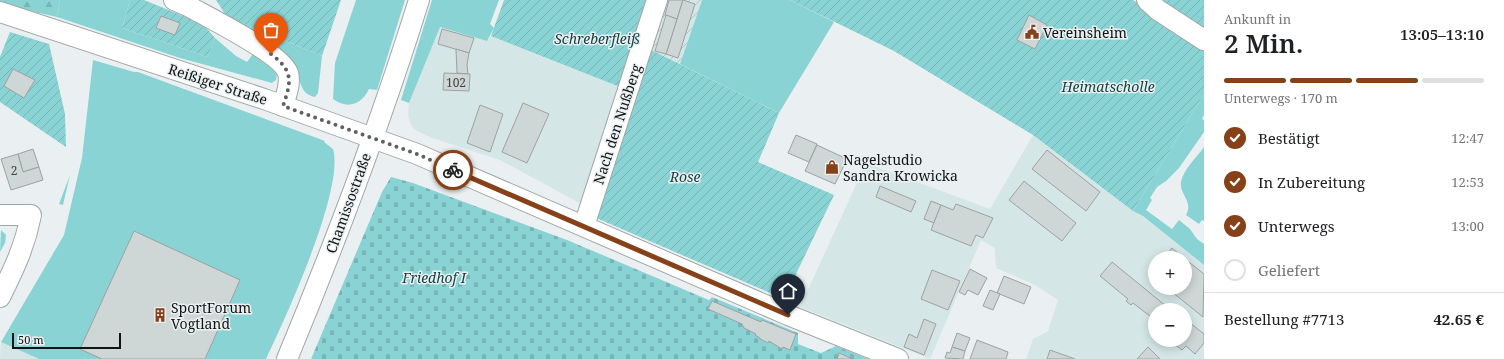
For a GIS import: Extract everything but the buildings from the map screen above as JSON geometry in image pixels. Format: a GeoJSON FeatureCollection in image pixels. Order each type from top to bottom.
{"type":"FeatureCollection","features":[{"type":"Feature","properties":{"kind":"street"},"geometry":{"type":"LineString","coordinates":[[174,0],[188,6],[271,54],[283,64],[288,73],[289,82],[283,106]]}},
{"type":"Feature","properties":{"kind":"street","name":"Chamissostraße"},"geometry":{"type":"LineString","coordinates":[[287,359],[321,278],[373,138],[419,0]]}},
{"type":"Feature","properties":{"kind":"street","name":"Nach den Nußberg"},"geometry":{"type":"LineString","coordinates":[[584,226],[657,0]]}},
{"type":"Feature","properties":{"kind":"street"},"geometry":{"type":"LineString","coordinates":[[1147,0],[1158,10],[1204,40]]}},
{"type":"Feature","properties":{"kind":"street","name":"Reißiger Straße"},"geometry":{"type":"LineString","coordinates":[[0,12],[283,106],[417,154],[788,315],[898,359]]}},
{"type":"Feature","properties":{"kind":"street"},"geometry":{"type":"LineString","coordinates":[[0,215],[31,215],[27,238],[21,256],[0,297]]}},
{"type":"Feature","properties":{"kind":"shaded area"},"geometry":{"type":"Polygon","coordinates":[[[663,0],[702,0],[680,64],[647,48],[663,0]]]}},
{"type":"Feature","properties":{"kind":"shaded area"},"geometry":{"type":"Polygon","coordinates":[[[440,27],[487,41],[491,36],[625,89],[585,206],[500,160],[432,138],[413,128],[408,115],[409,103],[440,27]]]}},
{"type":"Feature","properties":{"kind":"shaded area"},"geometry":{"type":"Polygon","coordinates":[[[1033,135],[1133,211],[1143,216],[1187,251],[1148,251],[1148,295],[1192,295],[1192,255],[1204,265],[1204,359],[1026,359],[1033,339],[1048,331],[1058,300],[1035,285],[996,268],[995,248],[981,240],[930,359],[800,307],[866,163],[990,209],[1033,135]]]}},
{"type":"Feature","properties":{"kind":"shaded area"},"geometry":{"type":"Polygon","coordinates":[[[1,342],[39,359],[0,359],[1,342]]]}},
{"type":"Feature","properties":{"kind":"green space"},"geometry":{"type":"Polygon","coordinates":[[[0,0],[60,0],[57,17],[18,8],[0,2],[0,0]]]}},
{"type":"Feature","properties":{"kind":"green space"},"geometry":{"type":"Polygon","coordinates":[[[60,0],[130,0],[122,28],[208,57],[215,38],[236,56],[247,62],[253,54],[265,60],[277,74],[276,80],[272,83],[180,58],[57,17],[60,0]]]}},
{"type":"Feature","properties":{"kind":"green space"},"geometry":{"type":"Polygon","coordinates":[[[130,0],[144,0],[203,24],[215,38],[208,57],[122,28],[130,0]]]}},
{"type":"Feature","properties":{"kind":"green space"},"geometry":{"type":"Polygon","coordinates":[[[216,0],[341,0],[322,56],[227,17],[216,0]]]}},
{"type":"Feature","properties":{"kind":"green space"},"geometry":{"type":"Polygon","coordinates":[[[356,0],[405,0],[377,90],[369,89],[363,98],[358,102],[349,105],[333,99],[335,63],[356,0]]]}},
{"type":"Feature","properties":{"kind":"green space"},"geometry":{"type":"Polygon","coordinates":[[[432,0],[499,0],[490,24],[494,28],[487,41],[440,27],[409,103],[401,100],[432,0]]]}},
{"type":"Feature","properties":{"kind":"green space","name":"Schreberfleiß"},"geometry":{"type":"Polygon","coordinates":[[[504,0],[652,0],[625,89],[491,36],[504,0]]]}},
{"type":"Feature","properties":{"kind":"green space"},"geometry":{"type":"Polygon","coordinates":[[[702,0],[790,0],[834,22],[779,113],[680,64],[702,0]]]}},
{"type":"Feature","properties":{"kind":"green space","name":"Heimatscholle"},"geometry":{"type":"Polygon","coordinates":[[[790,0],[1133,0],[1204,45],[1204,94],[1133,211],[1033,135],[894,51],[790,0]]]}},
{"type":"Feature","properties":{"kind":"green space"},"geometry":{"type":"Polygon","coordinates":[[[1154,0],[1204,0],[1204,31],[1154,0]]]}},
{"type":"Feature","properties":{"kind":"green space"},"geometry":{"type":"Polygon","coordinates":[[[227,17],[322,56],[318,93],[315,97],[305,92],[300,82],[227,17]]]}},
{"type":"Feature","properties":{"kind":"green space"},"geometry":{"type":"Polygon","coordinates":[[[10,32],[49,44],[65,114],[66,147],[0,102],[0,57],[10,32]]]}},
{"type":"Feature","properties":{"kind":"green space","name":"Rose"},"geometry":{"type":"Polygon","coordinates":[[[647,48],[779,113],[758,162],[834,195],[784,299],[594,217],[647,48]]]}},
{"type":"Feature","properties":{"kind":"green space"},"geometry":{"type":"Polygon","coordinates":[[[93,60],[138,72],[325,141],[324,142],[333,149],[334,168],[330,193],[322,222],[299,286],[266,359],[39,359],[1,342],[64,235],[82,158],[93,60]]]}},
{"type":"Feature","properties":{"kind":"green space"},"geometry":{"type":"Polygon","coordinates":[[[1204,94],[1204,115],[1202,119],[1204,120],[1204,132],[1179,168],[1166,181],[1157,187],[1150,198],[1152,200],[1146,210],[1172,229],[1179,220],[1190,229],[1197,239],[1204,244],[1204,265],[1192,255],[1192,251],[1187,251],[1143,216],[1133,211],[1204,94]]]}},
{"type":"Feature","properties":{"kind":"green space"},"geometry":{"type":"Polygon","coordinates":[[[1204,147],[1204,221],[1202,220],[1199,224],[1186,215],[1188,206],[1182,190],[1181,182],[1187,168],[1204,147]]]}},
{"type":"Feature","properties":{"kind":"green space"},"geometry":{"type":"Polygon","coordinates":[[[70,175],[63,205],[59,204],[70,175]]]}},
{"type":"Feature","properties":{"kind":"green space","name":"Friedhof I"},"geometry":{"type":"Polygon","coordinates":[[[391,177],[413,183],[567,240],[709,300],[712,297],[798,333],[798,344],[821,353],[836,346],[868,359],[311,359],[382,192],[391,177]]]}},
{"type":"Feature","properties":{"kind":"green space"},"geometry":{"type":"Polygon","coordinates":[[[1,230],[6,235],[5,243],[0,252],[1,230]]]}},
{"type":"Feature","properties":{"kind":"way so far"},"geometry":{"type":"LineString","coordinates":[[271,54],[283,64],[288,73],[288,92],[283,106],[417,154],[453,170]]}},
{"type":"Feature","properties":{"kind":"place","name":"Vereinsheim"},"geometry":{"type":"Point","coordinates":[1032,32]}},
{"type":"Feature","properties":{"kind":"place","name":"Nagelstudio Sandra Krowicka"},"geometry":{"type":"Point","coordinates":[832,167]}},
{"type":"Feature","properties":{"kind":"place","name":"SportForum Vogtland"},"geometry":{"type":"Point","coordinates":[160,315]}},
{"type":"Feature","properties":{"kind":"route"},"geometry":{"type":"LineString","coordinates":[[453,170],[788,315]]}}]}
